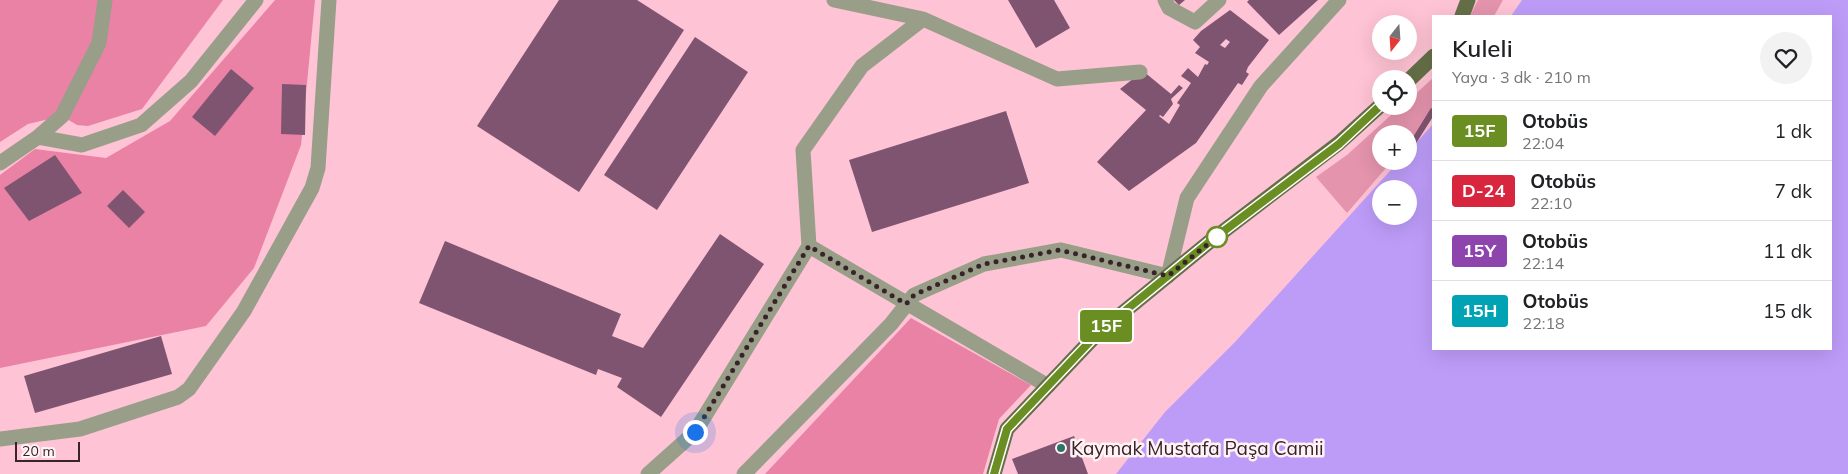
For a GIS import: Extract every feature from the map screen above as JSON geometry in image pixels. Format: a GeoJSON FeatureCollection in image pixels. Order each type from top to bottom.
{"type":"FeatureCollection","features":[{"type":"Feature","properties":{"kind":"main road"},"geometry":{"type":"LineString","coordinates":[[1462,15],[1468,0]]}},
{"type":"Feature","properties":{"kind":"main road"},"geometry":{"type":"LineString","coordinates":[[1417,72],[1432,58]]}},
{"type":"Feature","properties":{"kind":"main road"},"geometry":{"type":"LineString","coordinates":[[994,474],[1007,429],[1098,333],[1168,276],[1339,144],[1372,113]]}},
{"type":"Feature","properties":{"kind":"street"},"geometry":{"type":"LineString","coordinates":[[0,163],[38,137],[62,116],[99,43],[105,0]]}},
{"type":"Feature","properties":{"kind":"street"},"geometry":{"type":"LineString","coordinates":[[38,137],[82,145],[141,125],[191,81],[256,0]]}},
{"type":"Feature","properties":{"kind":"street"},"geometry":{"type":"LineString","coordinates":[[0,439],[80,429],[178,397],[199,378],[244,311],[312,188],[318,168],[329,0]]}},
{"type":"Feature","properties":{"kind":"street"},"geometry":{"type":"LineString","coordinates":[[834,0],[923,19],[1057,79],[1140,72]]}},
{"type":"Feature","properties":{"kind":"street"},"geometry":{"type":"LineString","coordinates":[[1165,0],[1169,8],[1195,22],[1219,0]]}},
{"type":"Feature","properties":{"kind":"street"},"geometry":{"type":"LineString","coordinates":[[744,474],[891,324],[914,295],[984,264],[1060,250],[1168,276],[1187,198],[1261,86],[1339,0]]}},
{"type":"Feature","properties":{"kind":"street"},"geometry":{"type":"LineString","coordinates":[[648,474],[695,432],[809,246],[803,150],[862,66],[923,19]]}},
{"type":"Feature","properties":{"kind":"street"},"geometry":{"type":"LineString","coordinates":[[809,246],[1048,386]]}},
{"type":"Feature","properties":{"kind":"shaded area"},"geometry":{"type":"Polygon","coordinates":[[[0,0],[223,0],[142,109],[88,126],[77,125],[62,116],[28,124],[0,142],[0,0]]]}},
{"type":"Feature","properties":{"kind":"shaded area"},"geometry":{"type":"Polygon","coordinates":[[[275,0],[315,0],[301,145],[254,268],[206,326],[0,368],[0,175],[35,149],[106,158],[170,121],[275,0]]]}},
{"type":"Feature","properties":{"kind":"shaded area"},"geometry":{"type":"Polygon","coordinates":[[[1478,0],[1503,0],[1495,15],[1470,15],[1478,0]]]}},
{"type":"Feature","properties":{"kind":"shaded area"},"geometry":{"type":"Polygon","coordinates":[[[1522,0],[1848,0],[1848,474],[1116,474],[1165,412],[1236,341],[1372,191],[1372,225],[1417,225],[1417,180],[1382,180],[1391,170],[1417,170],[1417,142],[1432,125],[1432,350],[1832,350],[1832,15],[1512,15],[1522,0]]]}},
{"type":"Feature","properties":{"kind":"shaded area"},"geometry":{"type":"Polygon","coordinates":[[[1432,79],[1432,117],[1417,134],[1417,125],[1380,125],[1391,115],[1417,115],[1417,93],[1432,79]]]}},
{"type":"Feature","properties":{"kind":"shaded area"},"geometry":{"type":"Polygon","coordinates":[[[1372,132],[1372,170],[1384,170],[1376,180],[1372,180],[1372,184],[1347,213],[1316,177],[1347,155],[1372,132]]]}},
{"type":"Feature","properties":{"kind":"shaded area"},"geometry":{"type":"Polygon","coordinates":[[[911,318],[1031,385],[999,419],[983,474],[765,474],[911,318]]]}},
{"type":"Feature","properties":{"kind":"building"},"geometry":{"type":"Polygon","coordinates":[[[559,0],[637,0],[684,30],[579,192],[477,126],[559,0]]]}},
{"type":"Feature","properties":{"kind":"building"},"geometry":{"type":"Polygon","coordinates":[[[1008,0],[1054,0],[1070,28],[1036,48],[1008,0]]]}},
{"type":"Feature","properties":{"kind":"building"},"geometry":{"type":"Polygon","coordinates":[[[1174,0],[1185,0],[1179,5],[1174,0]]]}},
{"type":"Feature","properties":{"kind":"building"},"geometry":{"type":"Polygon","coordinates":[[[1249,0],[1318,0],[1279,35],[1247,2],[1249,0]]]}},
{"type":"Feature","properties":{"kind":"building"},"geometry":{"type":"Polygon","coordinates":[[[1230,10],[1269,40],[1248,67],[1246,72],[1249,74],[1242,85],[1238,83],[1196,143],[1129,191],[1097,162],[1146,110],[1120,89],[1143,71],[1171,94],[1179,85],[1183,88],[1171,99],[1173,104],[1163,117],[1159,116],[1169,124],[1180,105],[1177,103],[1191,83],[1181,76],[1188,68],[1198,77],[1205,64],[1207,65],[1209,62],[1195,53],[1200,47],[1193,40],[1201,31],[1230,10]],[[1226,39],[1220,45],[1225,48],[1230,42],[1226,39]]]}},
{"type":"Feature","properties":{"kind":"building"},"geometry":{"type":"Polygon","coordinates":[[[695,37],[748,72],[657,210],[604,175],[695,37]]]}},
{"type":"Feature","properties":{"kind":"building"},"geometry":{"type":"Polygon","coordinates":[[[231,69],[254,88],[215,136],[192,117],[231,69]]]}},
{"type":"Feature","properties":{"kind":"building"},"geometry":{"type":"Polygon","coordinates":[[[282,84],[306,85],[305,135],[281,134],[282,84]]]}},
{"type":"Feature","properties":{"kind":"building"},"geometry":{"type":"Polygon","coordinates":[[[1431,108],[1432,118],[1417,142],[1417,131],[1431,108]]]}},
{"type":"Feature","properties":{"kind":"building"},"geometry":{"type":"Polygon","coordinates":[[[1006,111],[1029,183],[872,232],[849,160],[1006,111]]]}},
{"type":"Feature","properties":{"kind":"building"},"geometry":{"type":"Polygon","coordinates":[[[55,155],[82,193],[29,221],[4,188],[55,155]]]}},
{"type":"Feature","properties":{"kind":"building"},"geometry":{"type":"Polygon","coordinates":[[[123,190],[145,212],[129,228],[107,206],[123,190]]]}},
{"type":"Feature","properties":{"kind":"building"},"geometry":{"type":"Polygon","coordinates":[[[720,234],[764,264],[661,417],[617,387],[622,378],[598,369],[596,375],[419,303],[445,241],[621,314],[612,336],[643,348],[720,234]]]}},
{"type":"Feature","properties":{"kind":"building"},"geometry":{"type":"Polygon","coordinates":[[[161,336],[172,374],[35,413],[24,376],[161,336]]]}},
{"type":"Feature","properties":{"kind":"building","name":"Kaymak Mustafa Paşa Camii"},"geometry":{"type":"Polygon","coordinates":[[[1074,436],[1088,474],[1018,474],[1012,459],[1074,436]]]}},
{"type":"Feature","properties":{"kind":"bus line","name":"15F"},"geometry":{"type":"LineString","coordinates":[[994,474],[1007,429],[1098,333],[1208,243],[1339,144],[1372,113]]}},
{"type":"Feature","properties":{"kind":"place","name":"Kaymak Mustafa Paşa Camii"},"geometry":{"type":"Point","coordinates":[1061,448]}},
{"type":"Feature","properties":{"kind":"route"},"geometry":{"type":"LineString","coordinates":[[695,432],[809,246],[906,304],[914,295],[984,264],[1060,250],[1168,276],[1224,231],[1217,237]]}}]}
